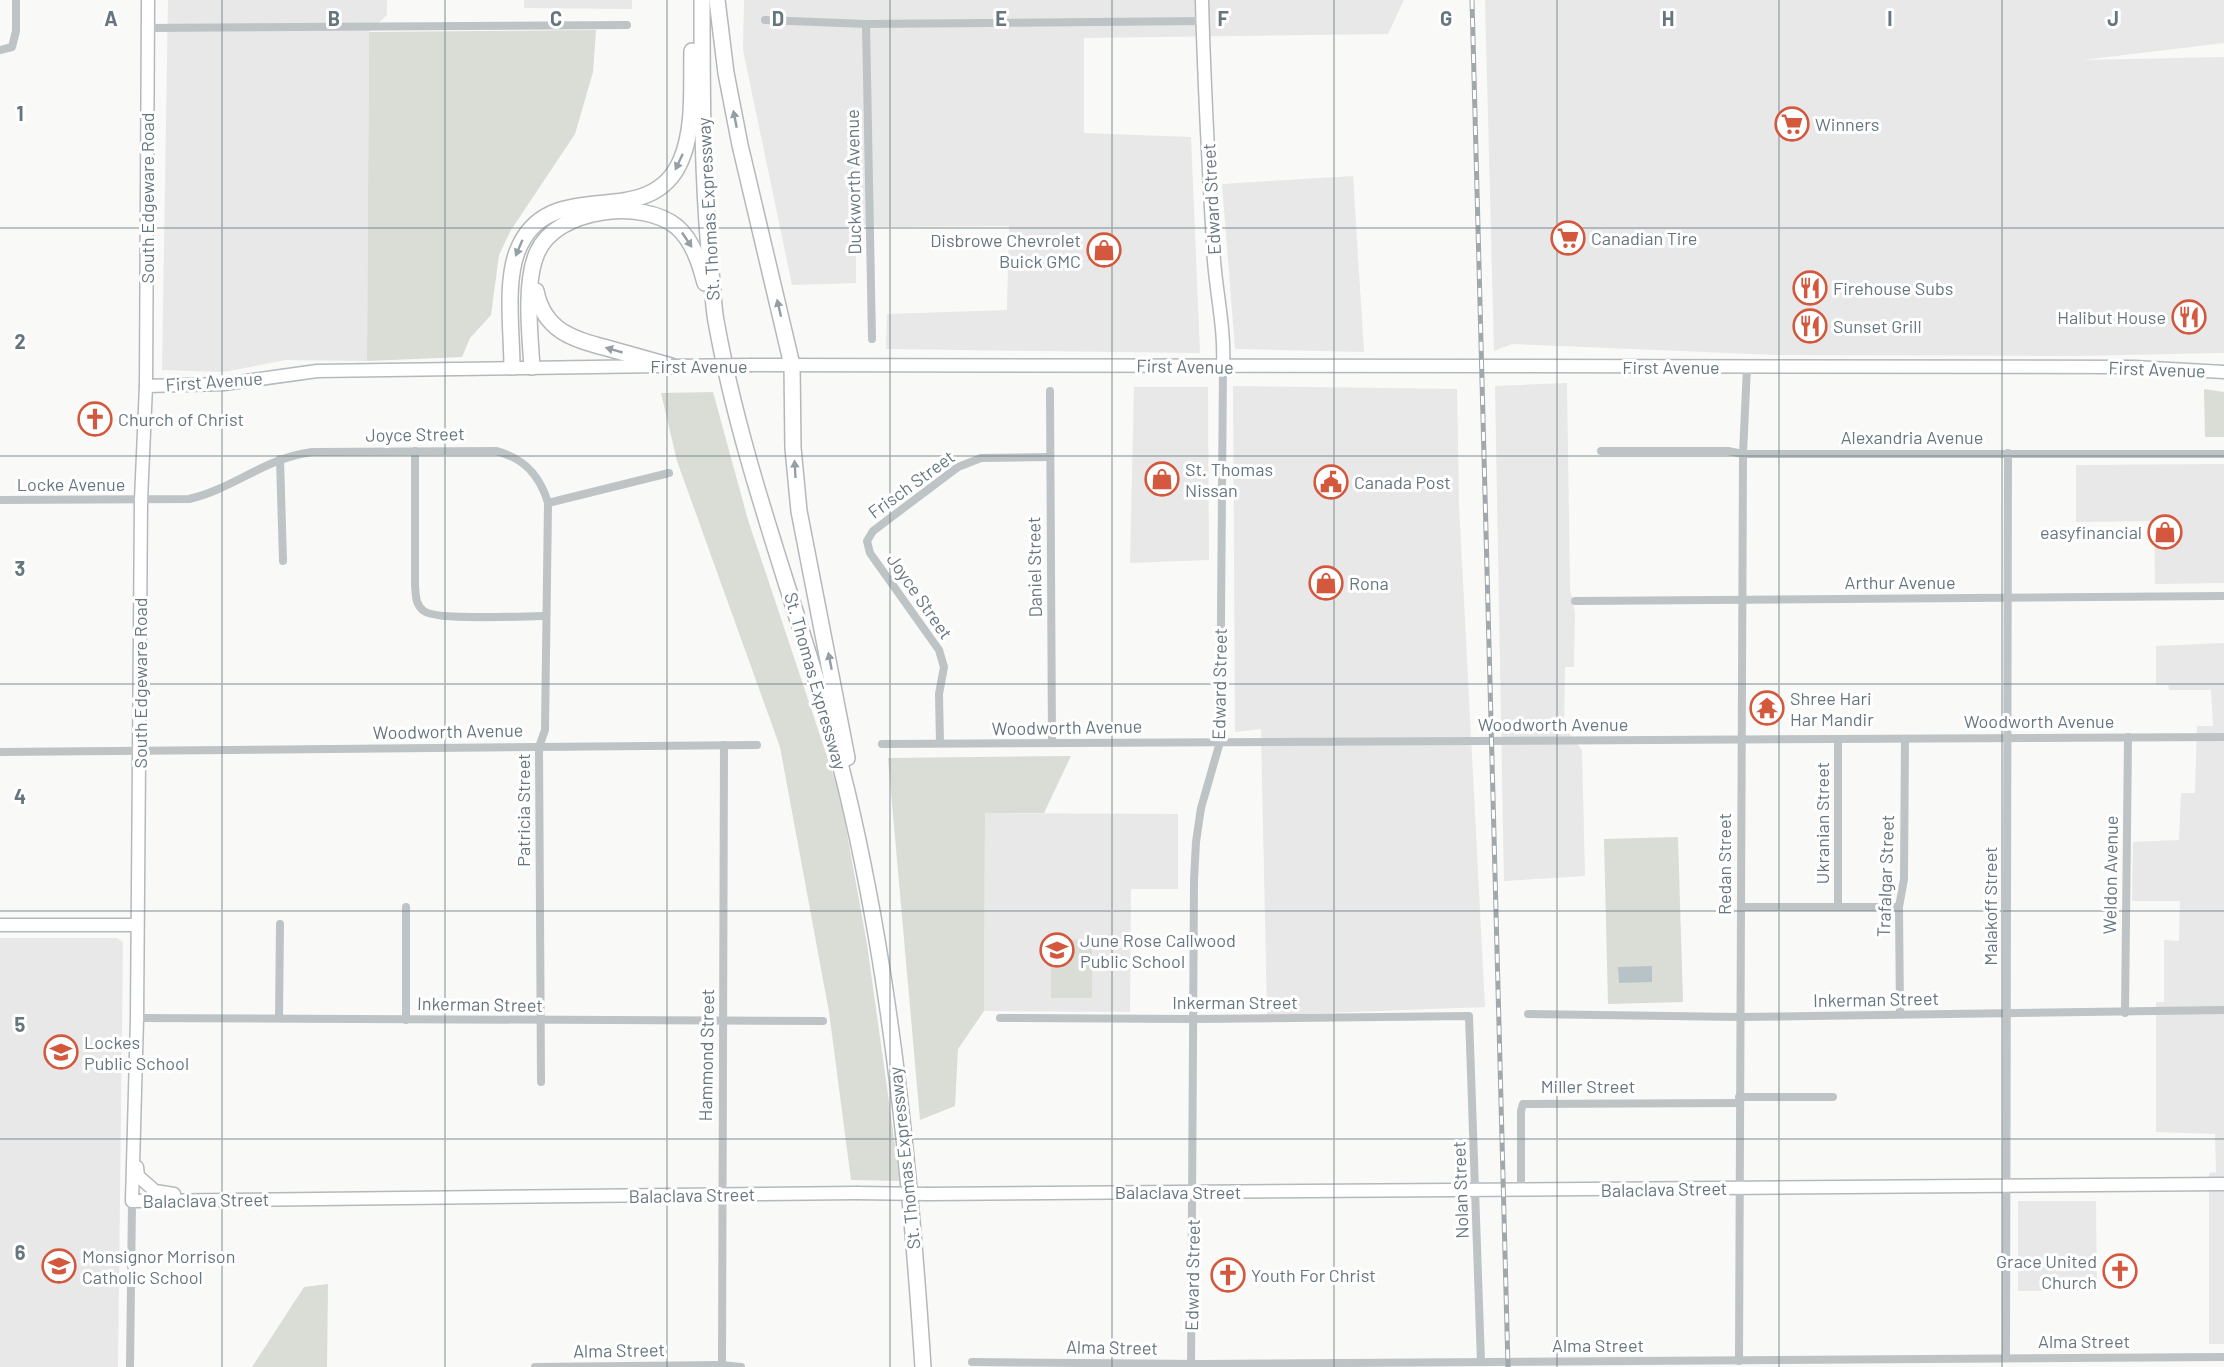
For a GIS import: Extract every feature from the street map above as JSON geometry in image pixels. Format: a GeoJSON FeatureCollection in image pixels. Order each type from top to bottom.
{"type":"FeatureCollection","features":[{"type":"Feature","properties":{"kind":"highway"},"geometry":{"type":"LineString","coordinates":[[512,367],[513,269],[516,255],[530,230],[550,213],[568,206],[645,197],[665,184],[680,161],[689,128],[694,0]]}},
{"type":"Feature","properties":{"kind":"highway","name":"St. Thomas Expressway"},"geometry":{"type":"LineString","coordinates":[[702,0],[704,182],[715,318],[743,440],[840,763],[864,864],[886,1003],[900,1115],[922,1367]]}},
{"type":"Feature","properties":{"kind":"highway"},"geometry":{"type":"LineString","coordinates":[[717,0],[726,73],[740,145],[792,365],[794,448],[799,511],[840,714],[864,864]]}},
{"type":"Feature","properties":{"kind":"highway"},"geometry":{"type":"LineString","coordinates":[[532,367],[531,285],[535,262],[546,238],[570,220],[602,213],[650,213],[678,228],[688,239],[702,271],[715,318]]}},
{"type":"Feature","properties":{"kind":"highway"},"geometry":{"type":"LineString","coordinates":[[535,262],[534,278],[538,301],[550,324],[562,334],[584,343],[671,366]]}},
{"type":"Feature","properties":{"kind":"main road","name":"South Edgeware Road"},"geometry":{"type":"LineString","coordinates":[[132,1201],[137,1018],[141,500],[146,386],[148,0]]}},
{"type":"Feature","properties":{"kind":"main road","name":"Edward Street"},"geometry":{"type":"LineString","coordinates":[[1202,0],[1206,128],[1215,270],[1224,342],[1223,366]]}},
{"type":"Feature","properties":{"kind":"main road","name":"First Avenue"},"geometry":{"type":"LineString","coordinates":[[146,386],[224,384],[316,371],[512,367],[1022,364],[2134,367],[2220,370]]}},
{"type":"Feature","properties":{"kind":"main road"},"geometry":{"type":"LineString","coordinates":[[0,925],[137,925]]}},
{"type":"Feature","properties":{"kind":"main road"},"geometry":{"type":"LineString","coordinates":[[134,1141],[138,1176],[155,1191],[217,1200]]}},
{"type":"Feature","properties":{"kind":"main road","name":"Balaclava Street"},"geometry":{"type":"LineString","coordinates":[[132,1201],[721,1194],[2224,1184]]}},
{"type":"Feature","properties":{"kind":"street"},"geometry":{"type":"LineString","coordinates":[[0,50],[12,47],[16,39],[16,0]]}},
{"type":"Feature","properties":{"kind":"street"},"geometry":{"type":"LineString","coordinates":[[765,20],[866,24],[1202,21]]}},
{"type":"Feature","properties":{"kind":"street","name":"Duckworth Avenue"},"geometry":{"type":"LineString","coordinates":[[866,24],[872,339]]}},
{"type":"Feature","properties":{"kind":"street"},"geometry":{"type":"LineString","coordinates":[[147,27],[627,25]]}},
{"type":"Feature","properties":{"kind":"street","name":"Edward Street"},"geometry":{"type":"LineString","coordinates":[[1191,1366],[1196,842],[1202,808],[1220,742],[1223,366]]}},
{"type":"Feature","properties":{"kind":"street","name":"Redan Street"},"geometry":{"type":"LineString","coordinates":[[1739,1361],[1743,454],[1747,367]]}},
{"type":"Feature","properties":{"kind":"street","name":"Daniel Street"},"geometry":{"type":"LineString","coordinates":[[1050,391],[1052,742]]}},
{"type":"Feature","properties":{"kind":"street","name":"Joyce Street"},"geometry":{"type":"LineString","coordinates":[[141,500],[201,496],[280,459],[312,452],[474,450],[504,453],[532,470],[548,503]]}},
{"type":"Feature","properties":{"kind":"street"},"geometry":{"type":"LineString","coordinates":[[414,451],[415,585],[417,604],[421,609],[438,616],[546,616]]}},
{"type":"Feature","properties":{"kind":"street","name":"Alexandria Avenue"},"geometry":{"type":"LineString","coordinates":[[1600,451],[1728,451],[1743,454],[2224,454]]}},
{"type":"Feature","properties":{"kind":"street","name":"Malakoff Street"},"geometry":{"type":"LineString","coordinates":[[2006,1358],[2008,453]]}},
{"type":"Feature","properties":{"kind":"street","name":"Frisch Street"},"geometry":{"type":"LineString","coordinates":[[867,541],[873,531],[958,467],[981,458],[1049,458]]}},
{"type":"Feature","properties":{"kind":"street"},"geometry":{"type":"LineString","coordinates":[[280,459],[283,561]]}},
{"type":"Feature","properties":{"kind":"street"},"geometry":{"type":"LineString","coordinates":[[548,503],[669,473]]}},
{"type":"Feature","properties":{"kind":"street","name":"Locke Avenue"},"geometry":{"type":"LineString","coordinates":[[0,500],[141,500]]}},
{"type":"Feature","properties":{"kind":"street","name":"Patricia Street"},"geometry":{"type":"LineString","coordinates":[[541,1082],[539,747],[544,730],[548,503]]}},
{"type":"Feature","properties":{"kind":"street","name":"Joyce Street"},"geometry":{"type":"LineString","coordinates":[[867,541],[870,553],[939,650],[944,667],[939,694],[940,743]]}},
{"type":"Feature","properties":{"kind":"street","name":"Arthur Avenue"},"geometry":{"type":"LineString","coordinates":[[1575,601],[2224,596]]}},
{"type":"Feature","properties":{"kind":"street","name":"Weldon Avenue"},"geometry":{"type":"LineString","coordinates":[[2125,1012],[2128,737]]}},
{"type":"Feature","properties":{"kind":"street","name":"Woodworth Avenue"},"geometry":{"type":"LineString","coordinates":[[882,744],[2224,737]]}},
{"type":"Feature","properties":{"kind":"street","name":"Ukranian Street"},"geometry":{"type":"LineString","coordinates":[[1838,739],[1838,907]]}},
{"type":"Feature","properties":{"kind":"street","name":"Trafalgar Street"},"geometry":{"type":"LineString","coordinates":[[1900,1014],[1899,907],[1904,879],[1905,739]]}},
{"type":"Feature","properties":{"kind":"street","name":"Hammond Street"},"geometry":{"type":"LineString","coordinates":[[722,1365],[724,745]]}},
{"type":"Feature","properties":{"kind":"street","name":"Woodworth Avenue"},"geometry":{"type":"LineString","coordinates":[[0,752],[757,745]]}},
{"type":"Feature","properties":{"kind":"street"},"geometry":{"type":"LineString","coordinates":[[405,907],[406,1020]]}},
{"type":"Feature","properties":{"kind":"street"},"geometry":{"type":"LineString","coordinates":[[1741,907],[1899,907]]}},
{"type":"Feature","properties":{"kind":"street"},"geometry":{"type":"LineString","coordinates":[[279,1018],[280,924]]}},
{"type":"Feature","properties":{"kind":"street","name":"Inkerman Street"},"geometry":{"type":"LineString","coordinates":[[1528,1014],[1739,1017],[2224,1010]]}},
{"type":"Feature","properties":{"kind":"street","name":"Inkerman Street"},"geometry":{"type":"LineString","coordinates":[[1000,1017],[1193,1019],[1469,1016]]}},
{"type":"Feature","properties":{"kind":"street","name":"Nolan Street"},"geometry":{"type":"LineString","coordinates":[[1469,1016],[1477,1190],[1481,1362]]}},
{"type":"Feature","properties":{"kind":"street","name":"Inkerman Street"},"geometry":{"type":"LineString","coordinates":[[137,1018],[823,1021]]}},
{"type":"Feature","properties":{"kind":"street"},"geometry":{"type":"LineString","coordinates":[[1739,1100],[1833,1097]]}},
{"type":"Feature","properties":{"kind":"street","name":"Miller Street"},"geometry":{"type":"LineString","coordinates":[[1521,1190],[1521,1111],[1523,1104],[1739,1100]]}},
{"type":"Feature","properties":{"kind":"street","name":"South Edgeware Road"},"geometry":{"type":"LineString","coordinates":[[130,1367],[132,1201]]}},
{"type":"Feature","properties":{"kind":"street","name":"Alma Street"},"geometry":{"type":"LineString","coordinates":[[972,1362],[1191,1366],[1481,1362],[1923,1363],[2006,1358],[2224,1357]]}},
{"type":"Feature","properties":{"kind":"street","name":"Alma Street"},"geometry":{"type":"LineString","coordinates":[[535,1367],[722,1365],[741,1367]]}},
{"type":"Feature","properties":{"kind":"shaded area"},"geometry":{"type":"Polygon","coordinates":[[[168,0],[387,0],[387,15],[369,32],[367,361],[285,360],[224,372],[162,370],[168,0]]]}},
{"type":"Feature","properties":{"kind":"shaded area"},"geometry":{"type":"Polygon","coordinates":[[[524,0],[632,0],[632,9],[524,8],[524,0]]]}},
{"type":"Feature","properties":{"kind":"shaded area"},"geometry":{"type":"Polygon","coordinates":[[[744,0],[1404,0],[1388,34],[1084,38],[1084,133],[1191,137],[1200,353],[886,349],[887,314],[1007,310],[1009,226],[880,227],[856,224],[856,283],[792,285],[743,50],[744,0]]]}},
{"type":"Feature","properties":{"kind":"shaded area"},"geometry":{"type":"Polygon","coordinates":[[[1485,0],[2224,0],[2224,43],[2083,60],[2224,57],[2224,353],[2074,356],[1777,355],[1512,344],[1494,351],[1485,0]]]}},
{"type":"Feature","properties":{"kind":"shaded area"},"geometry":{"type":"Polygon","coordinates":[[[596,30],[593,72],[575,134],[511,230],[499,255],[491,315],[470,338],[462,357],[367,361],[369,32],[596,30]]]}},
{"type":"Feature","properties":{"kind":"shaded area"},"geometry":{"type":"Polygon","coordinates":[[[1353,176],[1364,352],[1235,349],[1222,184],[1353,176]]]}},
{"type":"Feature","properties":{"kind":"shaded area"},"geometry":{"type":"Polygon","coordinates":[[[1567,383],[1570,589],[1575,613],[1574,667],[1565,667],[1564,727],[1582,750],[1585,876],[1504,881],[1495,386],[1567,383]]]}},
{"type":"Feature","properties":{"kind":"shaded area"},"geometry":{"type":"Polygon","coordinates":[[[1233,386],[1457,389],[1459,505],[1485,1007],[1267,1015],[1261,729],[1235,732],[1233,386]]]}},
{"type":"Feature","properties":{"kind":"shaded area"},"geometry":{"type":"Polygon","coordinates":[[[1134,387],[1208,387],[1209,560],[1130,563],[1134,387]]]}},
{"type":"Feature","properties":{"kind":"shaded area"},"geometry":{"type":"Polygon","coordinates":[[[2204,389],[2224,392],[2224,437],[2205,437],[2204,389]]]}},
{"type":"Feature","properties":{"kind":"shaded area"},"geometry":{"type":"Polygon","coordinates":[[[713,392],[748,520],[840,795],[867,944],[900,1181],[851,1180],[829,1012],[780,747],[677,461],[661,393],[713,392]]]}},
{"type":"Feature","properties":{"kind":"shaded area"},"geometry":{"type":"Polygon","coordinates":[[[2224,464],[2224,583],[2155,584],[2154,521],[2076,522],[2076,465],[2224,464]]]}},
{"type":"Feature","properties":{"kind":"shaded area"},"geometry":{"type":"Polygon","coordinates":[[[2224,643],[2224,1344],[2209,1344],[2209,1173],[2216,1172],[2215,1134],[2156,1132],[2156,1002],[2164,1002],[2164,940],[2179,941],[2180,901],[2132,901],[2133,842],[2179,840],[2181,793],[2195,793],[2197,726],[2213,726],[2211,690],[2169,690],[2168,685],[2156,685],[2156,646],[2224,643]]]}},
{"type":"Feature","properties":{"kind":"shaded area"},"geometry":{"type":"Polygon","coordinates":[[[1071,756],[1044,813],[985,813],[984,1011],[958,1049],[955,1106],[920,1120],[888,758],[1071,756]]]}},
{"type":"Feature","properties":{"kind":"shaded area","name":"June Rose Callwood Public School"},"geometry":{"type":"Polygon","coordinates":[[[985,813],[1178,814],[1178,889],[1131,889],[1130,1012],[984,1011],[985,813]]]}},
{"type":"Feature","properties":{"kind":"shaded area"},"geometry":{"type":"Polygon","coordinates":[[[1678,837],[1683,1002],[1608,1004],[1604,839],[1678,837]]]}},
{"type":"Feature","properties":{"kind":"shaded area"},"geometry":{"type":"Polygon","coordinates":[[[0,938],[117,938],[123,942],[118,1367],[0,1367],[0,938]]]}},
{"type":"Feature","properties":{"kind":"shaded area"},"geometry":{"type":"Polygon","coordinates":[[[1051,939],[1092,940],[1092,998],[1051,998],[1051,939]]]}},
{"type":"Feature","properties":{"kind":"shaded area"},"geometry":{"type":"Polygon","coordinates":[[[1652,966],[1652,982],[1619,983],[1618,967],[1652,966]]]}},
{"type":"Feature","properties":{"kind":"shaded area"},"geometry":{"type":"Polygon","coordinates":[[[2018,1201],[2096,1201],[2097,1291],[2018,1291],[2018,1201]]]}},
{"type":"Feature","properties":{"kind":"shaded area"},"geometry":{"type":"Polygon","coordinates":[[[328,1284],[327,1367],[252,1367],[304,1287],[328,1284]]]}},
{"type":"Feature","properties":{"kind":"railway"},"geometry":{"type":"LineString","coordinates":[[1472,0],[1508,1367]]}},
{"type":"Feature","properties":{"kind":"place","name":"Winners"},"geometry":{"type":"Point","coordinates":[1792,124]}},
{"type":"Feature","properties":{"kind":"place","name":"Canadian Tire"},"geometry":{"type":"Point","coordinates":[1568,238]}},
{"type":"Feature","properties":{"kind":"place","name":"Disbrowe Chevrolet Buick GMC"},"geometry":{"type":"Point","coordinates":[1104,250]}},
{"type":"Feature","properties":{"kind":"place","name":"Firehouse Subs"},"geometry":{"type":"Point","coordinates":[1810,288]}},
{"type":"Feature","properties":{"kind":"place","name":"Halibut House"},"geometry":{"type":"Point","coordinates":[2189,317]}},
{"type":"Feature","properties":{"kind":"place","name":"Sunset Grill"},"geometry":{"type":"Point","coordinates":[1810,326]}},
{"type":"Feature","properties":{"kind":"place","name":"Church of Christ"},"geometry":{"type":"Point","coordinates":[95,419]}},
{"type":"Feature","properties":{"kind":"place","name":"St. Thomas Nissan"},"geometry":{"type":"Point","coordinates":[1162,479]}},
{"type":"Feature","properties":{"kind":"place","name":"Canada Post"},"geometry":{"type":"Point","coordinates":[1331,482]}},
{"type":"Feature","properties":{"kind":"place","name":"easyfinancial"},"geometry":{"type":"Point","coordinates":[2165,532]}},
{"type":"Feature","properties":{"kind":"place","name":"Rona"},"geometry":{"type":"Point","coordinates":[1326,583]}},
{"type":"Feature","properties":{"kind":"place","name":"Shree Hari Har Mandir"},"geometry":{"type":"Point","coordinates":[1767,708]}},
{"type":"Feature","properties":{"kind":"place","name":"June Rose Callwood Public School"},"geometry":{"type":"Point","coordinates":[1057,950]}},
{"type":"Feature","properties":{"kind":"place","name":"Lockes Public School"},"geometry":{"type":"Point","coordinates":[61,1052]}},
{"type":"Feature","properties":{"kind":"place","name":"Monsignor Morrison Catholic School"},"geometry":{"type":"Point","coordinates":[59,1266]}},
{"type":"Feature","properties":{"kind":"place","name":"Grace United Church"},"geometry":{"type":"Point","coordinates":[2120,1271]}},
{"type":"Feature","properties":{"kind":"place","name":"Youth For Christ"},"geometry":{"type":"Point","coordinates":[1228,1275]}}]}
